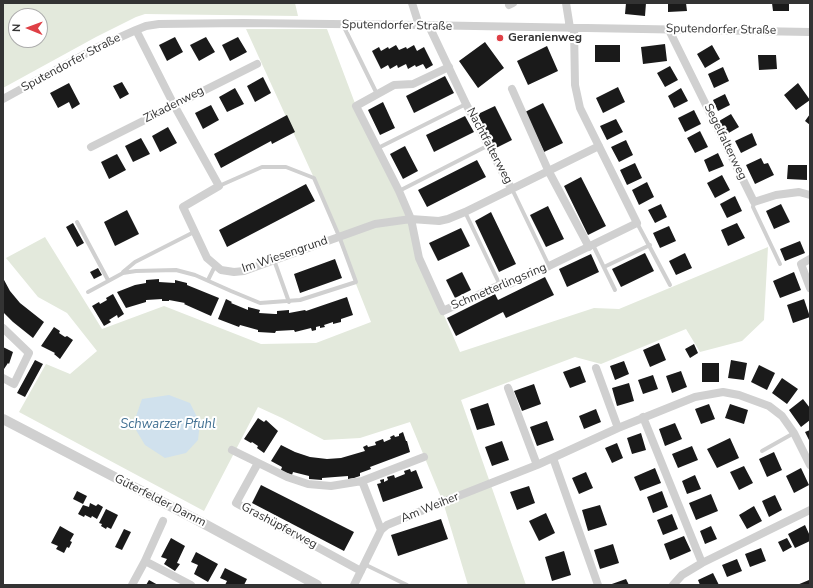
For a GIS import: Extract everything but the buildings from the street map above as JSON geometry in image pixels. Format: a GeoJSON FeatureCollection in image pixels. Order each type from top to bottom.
{"type":"FeatureCollection","features":[{"type":"Feature","properties":{"kind":"street"},"geometry":{"type":"LineString","coordinates":[[412,3],[419,25]]}},
{"type":"Feature","properties":{"kind":"street"},"geometry":{"type":"LineString","coordinates":[[566,3],[572,28],[577,97],[585,120],[637,223]]}},
{"type":"Feature","properties":{"kind":"street","name":"Sputendorfer Straße"},"geometry":{"type":"LineString","coordinates":[[3,100],[96,48],[146,26],[159,24],[243,23],[419,25],[810,32]]}},
{"type":"Feature","properties":{"kind":"street","name":"Nachtfalterweg"},"geometry":{"type":"LineString","coordinates":[[429,26],[466,104],[511,188]]}},
{"type":"Feature","properties":{"kind":"street"},"geometry":{"type":"LineString","coordinates":[[136,30],[174,105],[219,186],[182,207],[208,258],[215,266]]}},
{"type":"Feature","properties":{"kind":"street","name":"Segelfalterweg"},"geometry":{"type":"LineString","coordinates":[[669,30],[754,202]]}},
{"type":"Feature","properties":{"kind":"street","name":"Zikadenweg"},"geometry":{"type":"LineString","coordinates":[[90,148],[257,64]]}},
{"type":"Feature","properties":{"kind":"street","name":"Schmetterlingsring"},"geometry":{"type":"LineString","coordinates":[[449,67],[413,84],[394,85],[356,106],[378,148],[411,218],[419,258],[443,311],[500,285],[509,284],[549,266],[637,223]]}},
{"type":"Feature","properties":{"kind":"street"},"geometry":{"type":"LineString","coordinates":[[512,89],[548,170],[591,246]]}},
{"type":"Feature","properties":{"kind":"street","name":"Im Wiesengrund"},"geometry":{"type":"LineString","coordinates":[[215,266],[221,270],[234,272],[244,270],[375,224],[411,218],[439,221],[448,219],[599,146]]}},
{"type":"Feature","properties":{"kind":"street"},"geometry":{"type":"LineString","coordinates":[[754,202],[776,195],[798,192],[810,195]]}},
{"type":"Feature","properties":{"kind":"street"},"geometry":{"type":"LineString","coordinates":[[810,259],[801,264],[810,288]]}},
{"type":"Feature","properties":{"kind":"street"},"geometry":{"type":"LineString","coordinates":[[3,328],[29,353],[14,384],[3,378]]}},
{"type":"Feature","properties":{"kind":"street"},"geometry":{"type":"LineString","coordinates":[[596,368],[618,428]]}},
{"type":"Feature","properties":{"kind":"street"},"geometry":{"type":"LineString","coordinates":[[508,388],[537,465]]}},
{"type":"Feature","properties":{"kind":"street","name":"Am Weiher"},"geometry":{"type":"LineString","coordinates":[[381,530],[429,508],[537,465],[643,417],[694,397],[723,392],[739,394],[769,406],[782,416],[794,433],[810,465]]}},
{"type":"Feature","properties":{"kind":"street"},"geometry":{"type":"LineString","coordinates":[[643,417],[702,563]]}},
{"type":"Feature","properties":{"kind":"street","name":"Güterfelder Damm"},"geometry":{"type":"LineString","coordinates":[[3,419],[199,521],[317,585]]}},
{"type":"Feature","properties":{"kind":"street"},"geometry":{"type":"LineString","coordinates":[[232,450],[287,478],[308,484],[331,486],[362,481],[424,457]]}},
{"type":"Feature","properties":{"kind":"street"},"geometry":{"type":"LineString","coordinates":[[553,458],[598,585]]}},
{"type":"Feature","properties":{"kind":"street","name":"Grashüpferweg"},"geometry":{"type":"LineString","coordinates":[[258,463],[236,503],[362,567]]}},
{"type":"Feature","properties":{"kind":"street"},"geometry":{"type":"LineString","coordinates":[[354,585],[381,530],[362,481]]}},
{"type":"Feature","properties":{"kind":"street"},"geometry":{"type":"LineString","coordinates":[[673,585],[682,575],[702,563],[810,510]]}},
{"type":"Feature","properties":{"kind":"street"},"geometry":{"type":"LineString","coordinates":[[132,585],[145,561],[163,521]]}},
{"type":"Feature","properties":{"kind":"street"},"geometry":{"type":"LineString","coordinates":[[145,561],[191,585]]}},
{"type":"Feature","properties":{"kind":"lane"},"geometry":{"type":"LineString","coordinates":[[343,25],[377,94]]}},
{"type":"Feature","properties":{"kind":"lane"},"geometry":{"type":"LineString","coordinates":[[378,148],[466,104]]}},
{"type":"Feature","properties":{"kind":"lane"},"geometry":{"type":"LineString","coordinates":[[399,191],[489,145]]}},
{"type":"Feature","properties":{"kind":"lane"},"geometry":{"type":"LineString","coordinates":[[88,292],[123,273],[136,271],[176,270],[208,280],[260,303],[300,300],[356,282],[339,236],[314,178],[286,167],[262,167],[219,186]]}},
{"type":"Feature","properties":{"kind":"lane","name":"Nachtfalterweg"},"geometry":{"type":"LineString","coordinates":[[511,188],[549,266]]}},
{"type":"Feature","properties":{"kind":"lane"},"geometry":{"type":"LineString","coordinates":[[754,202],[753,207],[780,264]]}},
{"type":"Feature","properties":{"kind":"lane"},"geometry":{"type":"LineString","coordinates":[[465,212],[500,285]]}},
{"type":"Feature","properties":{"kind":"lane"},"geometry":{"type":"LineString","coordinates":[[77,222],[108,280]]}},
{"type":"Feature","properties":{"kind":"lane"},"geometry":{"type":"LineString","coordinates":[[637,223],[670,285]]}},
{"type":"Feature","properties":{"kind":"lane"},"geometry":{"type":"LineString","coordinates":[[123,273],[135,262],[194,232]]}},
{"type":"Feature","properties":{"kind":"lane"},"geometry":{"type":"LineString","coordinates":[[604,267],[650,245]]}},
{"type":"Feature","properties":{"kind":"lane"},"geometry":{"type":"LineString","coordinates":[[591,246],[604,267],[615,290]]}},
{"type":"Feature","properties":{"kind":"lane"},"geometry":{"type":"LineString","coordinates":[[274,259],[289,302]]}},
{"type":"Feature","properties":{"kind":"lane"},"geometry":{"type":"LineString","coordinates":[[208,280],[215,266]]}},
{"type":"Feature","properties":{"kind":"lane"},"geometry":{"type":"LineString","coordinates":[[762,451],[794,433]]}},
{"type":"Feature","properties":{"kind":"lane"},"geometry":{"type":"LineString","coordinates":[[362,567],[407,585]]}},
{"type":"Feature","properties":{"kind":"shaded area"},"geometry":{"type":"Polygon","coordinates":[[[3,3],[295,3],[298,16],[145,14],[96,37],[3,88],[3,3]]]}},
{"type":"Feature","properties":{"kind":"shaded area"},"geometry":{"type":"Polygon","coordinates":[[[246,29],[327,29],[356,106],[399,191],[419,258],[460,352],[594,308],[619,309],[768,247],[764,320],[742,341],[700,352],[686,329],[601,364],[575,357],[461,400],[526,585],[468,585],[443,502],[410,422],[360,438],[324,440],[258,407],[204,511],[19,412],[46,364],[70,374],[97,351],[67,313],[38,297],[6,258],[45,237],[102,329],[164,306],[261,344],[316,343],[371,322],[314,178],[246,29]]]}},
{"type":"Feature","properties":{"kind":"water","name":"Schwarzer Pfuhl"},"geometry":{"type":"Polygon","coordinates":[[[169,395],[190,403],[200,423],[198,440],[186,453],[165,458],[145,445],[133,425],[142,399],[169,395]]]}},
{"type":"Feature","properties":{"kind":"place","name":"Geranienweg"},"geometry":{"type":"Point","coordinates":[500,38]}}]}
